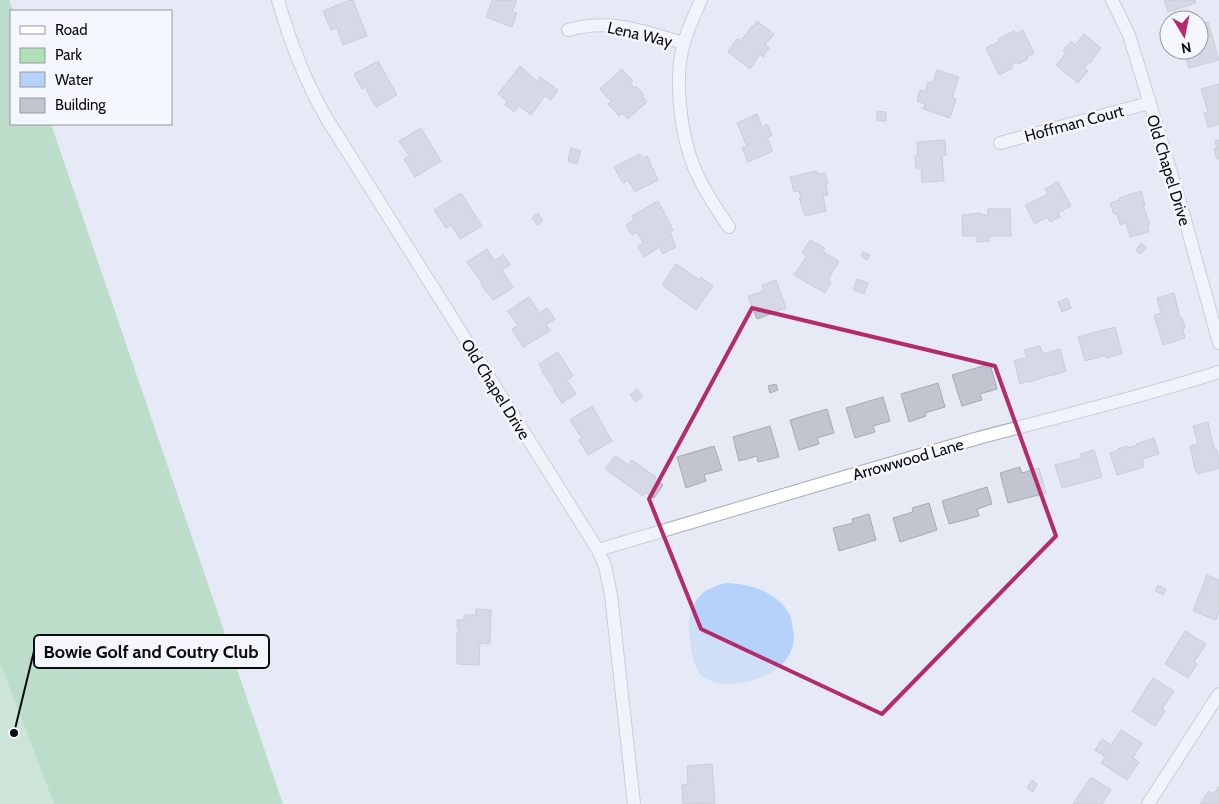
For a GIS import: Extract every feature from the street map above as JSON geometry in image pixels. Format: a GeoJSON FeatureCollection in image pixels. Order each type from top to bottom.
{"type":"FeatureCollection","features":[{"type":"Feature","properties":{"kind":"street","name":"Old Chapel Drive"},"geometry":{"type":"LineString","coordinates":[[278,0],[303,72],[323,111],[353,162],[598,550],[605,566],[611,595],[634,804]]}},
{"type":"Feature","properties":{"kind":"street"},"geometry":{"type":"LineString","coordinates":[[701,0],[683,44],[680,67],[683,121],[688,149],[697,173],[729,227]]}},
{"type":"Feature","properties":{"kind":"street","name":"Old Chapel Drive"},"geometry":{"type":"LineString","coordinates":[[1112,0],[1129,35],[1180,202],[1219,343]]}},
{"type":"Feature","properties":{"kind":"street","name":"Lena Way"},"geometry":{"type":"LineString","coordinates":[[568,30],[582,26],[612,24],[640,30],[683,44]]}},
{"type":"Feature","properties":{"kind":"street","name":"Hoffman Court"},"geometry":{"type":"LineString","coordinates":[[1000,143],[1149,103]]}},
{"type":"Feature","properties":{"kind":"street","name":"Arrowwood Lane"},"geometry":{"type":"LineString","coordinates":[[598,550],[825,482],[1219,372]]}},
{"type":"Feature","properties":{"kind":"street"},"geometry":{"type":"LineString","coordinates":[[1148,804],[1219,694]]}},
{"type":"Feature","properties":{"kind":"highlighted area"},"geometry":{"type":"Polygon","coordinates":[[[752,308],[995,366],[1056,536],[882,714],[701,629],[649,499],[752,308]]]}},
{"type":"Feature","properties":{"kind":"green space"},"geometry":{"type":"Polygon","coordinates":[[[0,0],[9,0],[13,10],[10,10],[10,125],[51,125],[283,804],[54,804],[0,663],[0,0]]]}},
{"type":"Feature","properties":{"kind":"green space"},"geometry":{"type":"Polygon","coordinates":[[[0,663],[54,804],[0,804],[0,663]]]}},
{"type":"Feature","properties":{"kind":"water"},"geometry":{"type":"Polygon","coordinates":[[[725,583],[753,587],[778,600],[791,617],[794,635],[788,657],[775,670],[755,679],[732,684],[710,681],[702,676],[693,659],[690,642],[690,618],[697,599],[711,588],[725,583]]]}},
{"type":"Feature","properties":{"kind":"building"},"geometry":{"type":"Polygon","coordinates":[[[353,0],[367,36],[343,45],[337,28],[331,30],[323,11],[353,0]]]}},
{"type":"Feature","properties":{"kind":"building"},"geometry":{"type":"Polygon","coordinates":[[[492,0],[517,0],[512,12],[517,13],[512,27],[486,17],[492,0]]]}},
{"type":"Feature","properties":{"kind":"building"},"geometry":{"type":"Polygon","coordinates":[[[1164,0],[1195,0],[1196,3],[1174,10],[1167,10],[1164,0]]]}},
{"type":"Feature","properties":{"kind":"building"},"geometry":{"type":"Polygon","coordinates":[[[757,21],[774,34],[765,45],[769,48],[763,57],[760,54],[750,69],[728,52],[737,39],[741,41],[757,21]]]}},
{"type":"Feature","properties":{"kind":"building"},"geometry":{"type":"Polygon","coordinates":[[[1209,25],[1219,60],[1189,68],[1187,60],[1209,60],[1209,25]]]}},
{"type":"Feature","properties":{"kind":"building"},"geometry":{"type":"Polygon","coordinates":[[[1023,30],[1034,53],[1027,57],[1028,59],[1011,65],[1013,68],[999,75],[986,48],[1014,31],[1016,34],[1023,30]]]}},
{"type":"Feature","properties":{"kind":"building"},"geometry":{"type":"Polygon","coordinates":[[[1084,34],[1101,48],[1084,68],[1088,71],[1078,83],[1056,65],[1066,53],[1063,50],[1071,41],[1075,45],[1084,34]]]}},
{"type":"Feature","properties":{"kind":"building"},"geometry":{"type":"Polygon","coordinates":[[[378,61],[397,95],[376,107],[365,87],[362,89],[354,74],[378,61]]]}},
{"type":"Feature","properties":{"kind":"building"},"geometry":{"type":"Polygon","coordinates":[[[520,66],[537,81],[540,77],[558,90],[551,100],[545,96],[531,115],[519,106],[514,112],[505,105],[507,101],[498,94],[520,66]]]}},
{"type":"Feature","properties":{"kind":"building"},"geometry":{"type":"Polygon","coordinates":[[[622,69],[633,81],[630,83],[635,88],[636,86],[647,102],[628,119],[622,113],[619,116],[608,104],[611,101],[600,89],[622,69]]]}},
{"type":"Feature","properties":{"kind":"building"},"geometry":{"type":"Polygon","coordinates":[[[937,70],[959,77],[952,98],[956,99],[950,118],[923,109],[925,104],[917,101],[920,90],[925,92],[928,82],[933,83],[937,70]]]}},
{"type":"Feature","properties":{"kind":"building"},"geometry":{"type":"Polygon","coordinates":[[[1219,84],[1219,124],[1208,127],[1204,113],[1208,112],[1201,89],[1219,84]]]}},
{"type":"Feature","properties":{"kind":"building"},"geometry":{"type":"Polygon","coordinates":[[[877,111],[886,112],[886,121],[877,120],[877,111]]]}},
{"type":"Feature","properties":{"kind":"building"},"geometry":{"type":"Polygon","coordinates":[[[757,114],[762,127],[767,124],[772,135],[767,138],[773,151],[748,162],[742,148],[747,146],[737,123],[757,114]]]}},
{"type":"Feature","properties":{"kind":"building"},"geometry":{"type":"Polygon","coordinates":[[[421,128],[441,161],[415,177],[404,159],[409,156],[399,141],[421,128]]]}},
{"type":"Feature","properties":{"kind":"building"},"geometry":{"type":"Polygon","coordinates":[[[945,140],[946,155],[942,156],[944,181],[922,182],[921,168],[916,168],[915,156],[918,156],[917,142],[945,140]]]}},
{"type":"Feature","properties":{"kind":"building"},"geometry":{"type":"Polygon","coordinates":[[[1219,140],[1219,159],[1217,159],[1214,149],[1217,149],[1215,141],[1219,140]]]}},
{"type":"Feature","properties":{"kind":"building"},"geometry":{"type":"Polygon","coordinates":[[[571,148],[581,151],[577,164],[568,161],[571,148]]]}},
{"type":"Feature","properties":{"kind":"building"},"geometry":{"type":"Polygon","coordinates":[[[640,154],[643,158],[647,156],[658,180],[635,192],[628,180],[623,183],[614,167],[640,154]]]}},
{"type":"Feature","properties":{"kind":"building"},"geometry":{"type":"Polygon","coordinates":[[[817,171],[817,174],[825,173],[828,183],[826,184],[828,195],[823,196],[826,211],[805,216],[799,198],[801,198],[799,191],[794,192],[790,177],[817,171]]]}},
{"type":"Feature","properties":{"kind":"building"},"geometry":{"type":"Polygon","coordinates":[[[1058,182],[1071,206],[1058,213],[1060,217],[1050,222],[1047,217],[1035,224],[1025,205],[1048,194],[1045,189],[1058,182]]]}},
{"type":"Feature","properties":{"kind":"building"},"geometry":{"type":"Polygon","coordinates":[[[1141,191],[1145,205],[1143,206],[1150,224],[1147,225],[1149,232],[1130,237],[1126,223],[1120,225],[1117,214],[1114,214],[1110,203],[1141,191]]]}},
{"type":"Feature","properties":{"kind":"building"},"geometry":{"type":"Polygon","coordinates":[[[461,193],[482,226],[460,239],[451,225],[446,228],[434,210],[461,193]]]}},
{"type":"Feature","properties":{"kind":"building"},"geometry":{"type":"Polygon","coordinates":[[[658,201],[673,230],[670,232],[676,247],[663,254],[659,247],[644,257],[638,246],[643,243],[637,232],[632,235],[626,225],[634,220],[632,216],[658,201]]]}},
{"type":"Feature","properties":{"kind":"building"},"geometry":{"type":"Polygon","coordinates":[[[988,209],[1010,209],[1011,236],[989,236],[989,241],[977,242],[977,236],[963,236],[962,215],[981,213],[981,215],[988,215],[988,209]]]}},
{"type":"Feature","properties":{"kind":"building"},"geometry":{"type":"Polygon","coordinates":[[[538,213],[543,221],[537,225],[532,218],[538,213]]]}},
{"type":"Feature","properties":{"kind":"building"},"geometry":{"type":"Polygon","coordinates":[[[810,240],[825,248],[823,252],[839,261],[828,280],[831,282],[825,293],[794,275],[807,256],[802,253],[810,240]]]}},
{"type":"Feature","properties":{"kind":"building"},"geometry":{"type":"Polygon","coordinates":[[[1141,243],[1146,247],[1141,254],[1136,251],[1141,243]]]}},
{"type":"Feature","properties":{"kind":"building"},"geometry":{"type":"Polygon","coordinates":[[[487,249],[494,261],[504,255],[510,265],[502,270],[513,288],[493,300],[467,262],[487,249]]]}},
{"type":"Feature","properties":{"kind":"building"},"geometry":{"type":"Polygon","coordinates":[[[863,252],[870,255],[867,260],[861,256],[863,252]]]}},
{"type":"Feature","properties":{"kind":"building"},"geometry":{"type":"Polygon","coordinates":[[[676,264],[699,280],[701,277],[713,286],[696,310],[662,285],[676,264]]]}},
{"type":"Feature","properties":{"kind":"building"},"geometry":{"type":"Polygon","coordinates":[[[857,279],[868,283],[864,294],[853,290],[857,279]]]}},
{"type":"Feature","properties":{"kind":"building"},"geometry":{"type":"Polygon","coordinates":[[[776,280],[786,308],[757,319],[748,296],[764,291],[762,285],[776,280]]]}},
{"type":"Feature","properties":{"kind":"building"},"geometry":{"type":"Polygon","coordinates":[[[1174,293],[1180,318],[1182,317],[1185,328],[1183,329],[1185,338],[1163,345],[1154,315],[1161,313],[1157,298],[1174,293]]]}},
{"type":"Feature","properties":{"kind":"building"},"geometry":{"type":"Polygon","coordinates":[[[529,297],[539,313],[547,308],[555,319],[546,325],[550,331],[523,347],[512,329],[518,326],[508,311],[529,297]]]}},
{"type":"Feature","properties":{"kind":"building"},"geometry":{"type":"Polygon","coordinates":[[[1067,298],[1071,308],[1062,312],[1058,302],[1067,298]]]}},
{"type":"Feature","properties":{"kind":"building"},"geometry":{"type":"Polygon","coordinates":[[[1115,327],[1122,354],[1106,358],[1106,355],[1085,361],[1078,337],[1115,327]]]}},
{"type":"Feature","properties":{"kind":"building"},"geometry":{"type":"Polygon","coordinates":[[[1040,346],[1043,354],[1060,349],[1066,371],[1020,384],[1014,361],[1027,357],[1024,350],[1040,346]]]}},
{"type":"Feature","properties":{"kind":"building"},"geometry":{"type":"Polygon","coordinates":[[[558,352],[573,376],[567,380],[576,394],[562,403],[539,364],[558,352]]]}},
{"type":"Feature","properties":{"kind":"building"},"geometry":{"type":"Polygon","coordinates":[[[990,364],[997,389],[980,394],[982,400],[962,406],[952,375],[990,364]]]}},
{"type":"Feature","properties":{"kind":"building"},"geometry":{"type":"Polygon","coordinates":[[[938,383],[945,407],[925,413],[926,416],[909,422],[901,394],[938,383]]]}},
{"type":"Feature","properties":{"kind":"building"},"geometry":{"type":"Polygon","coordinates":[[[776,384],[778,390],[770,393],[768,386],[776,384]]]}},
{"type":"Feature","properties":{"kind":"building"},"geometry":{"type":"Polygon","coordinates":[[[637,389],[643,396],[636,402],[630,395],[637,389]]]}},
{"type":"Feature","properties":{"kind":"building"},"geometry":{"type":"Polygon","coordinates":[[[883,397],[890,421],[873,426],[875,432],[855,438],[846,408],[883,397]]]}},
{"type":"Feature","properties":{"kind":"building"},"geometry":{"type":"Polygon","coordinates":[[[592,406],[612,441],[588,455],[579,440],[582,438],[570,420],[592,406]]]}},
{"type":"Feature","properties":{"kind":"building"},"geometry":{"type":"Polygon","coordinates":[[[827,409],[834,433],[817,438],[819,444],[799,450],[790,420],[827,409]]]}},
{"type":"Feature","properties":{"kind":"building"},"geometry":{"type":"Polygon","coordinates":[[[1208,422],[1214,449],[1216,448],[1219,459],[1219,468],[1198,474],[1195,469],[1190,446],[1198,444],[1193,426],[1208,422]]]}},
{"type":"Feature","properties":{"kind":"building"},"geometry":{"type":"Polygon","coordinates":[[[770,426],[779,457],[758,462],[757,456],[739,461],[733,437],[770,426]]]}},
{"type":"Feature","properties":{"kind":"building"},"geometry":{"type":"Polygon","coordinates":[[[1154,438],[1159,454],[1142,459],[1144,467],[1117,475],[1110,453],[1154,438]]]}},
{"type":"Feature","properties":{"kind":"building"},"geometry":{"type":"Polygon","coordinates":[[[714,446],[722,470],[704,475],[706,481],[686,488],[677,457],[714,446]]]}},
{"type":"Feature","properties":{"kind":"building"},"geometry":{"type":"Polygon","coordinates":[[[1094,450],[1102,477],[1062,488],[1055,465],[1081,458],[1080,454],[1094,450]]]}},
{"type":"Feature","properties":{"kind":"building"},"geometry":{"type":"Polygon","coordinates":[[[615,456],[629,465],[632,460],[656,477],[655,479],[663,485],[654,498],[646,493],[643,496],[605,469],[615,456]]]}},
{"type":"Feature","properties":{"kind":"building"},"geometry":{"type":"Polygon","coordinates":[[[1020,467],[1022,473],[1039,468],[1046,493],[1008,503],[1000,473],[1020,467]]]}},
{"type":"Feature","properties":{"kind":"building"},"geometry":{"type":"Polygon","coordinates":[[[987,487],[992,504],[977,509],[979,516],[949,524],[942,501],[987,487]]]}},
{"type":"Feature","properties":{"kind":"building"},"geometry":{"type":"Polygon","coordinates":[[[929,503],[937,530],[900,542],[893,518],[913,512],[912,508],[929,503]]]}},
{"type":"Feature","properties":{"kind":"building"},"geometry":{"type":"Polygon","coordinates":[[[869,514],[876,540],[839,551],[833,528],[853,523],[852,519],[869,514]]]}},
{"type":"Feature","properties":{"kind":"building"},"geometry":{"type":"Polygon","coordinates":[[[1207,575],[1219,580],[1219,611],[1216,620],[1193,611],[1207,575]]]}},
{"type":"Feature","properties":{"kind":"building"},"geometry":{"type":"Polygon","coordinates":[[[1158,585],[1166,589],[1163,595],[1155,591],[1158,585]]]}},
{"type":"Feature","properties":{"kind":"building"},"geometry":{"type":"Polygon","coordinates":[[[476,609],[491,610],[490,644],[480,643],[479,665],[457,664],[457,633],[459,627],[457,627],[457,620],[464,620],[464,615],[476,615],[476,609]]]}},
{"type":"Feature","properties":{"kind":"building"},"geometry":{"type":"Polygon","coordinates":[[[1185,631],[1206,644],[1194,662],[1197,664],[1188,678],[1165,664],[1185,631]]]}},
{"type":"Feature","properties":{"kind":"building"},"geometry":{"type":"Polygon","coordinates":[[[1153,678],[1174,691],[1162,709],[1165,711],[1155,726],[1132,711],[1153,678]]]}},
{"type":"Feature","properties":{"kind":"building"},"geometry":{"type":"Polygon","coordinates":[[[1121,730],[1142,743],[1133,758],[1139,762],[1127,780],[1101,763],[1105,757],[1095,750],[1102,739],[1111,745],[1121,730]]]}},
{"type":"Feature","properties":{"kind":"building"},"geometry":{"type":"Polygon","coordinates":[[[712,764],[715,803],[683,804],[682,785],[688,784],[687,766],[712,764]]]}},
{"type":"Feature","properties":{"kind":"building"},"geometry":{"type":"Polygon","coordinates":[[[1091,777],[1111,790],[1102,804],[1073,804],[1091,777]]]}},
{"type":"Feature","properties":{"kind":"building"},"geometry":{"type":"Polygon","coordinates":[[[1032,780],[1037,784],[1033,792],[1027,788],[1032,780]]]}},
{"type":"Feature","properties":{"kind":"building"},"geometry":{"type":"Polygon","coordinates":[[[1219,786],[1219,804],[1200,804],[1209,791],[1214,794],[1219,786]]]}},
{"type":"Feature","properties":{"kind":"place","name":"Bowie Golf and Coutry Club"},"geometry":{"type":"Point","coordinates":[14,733]}}]}
